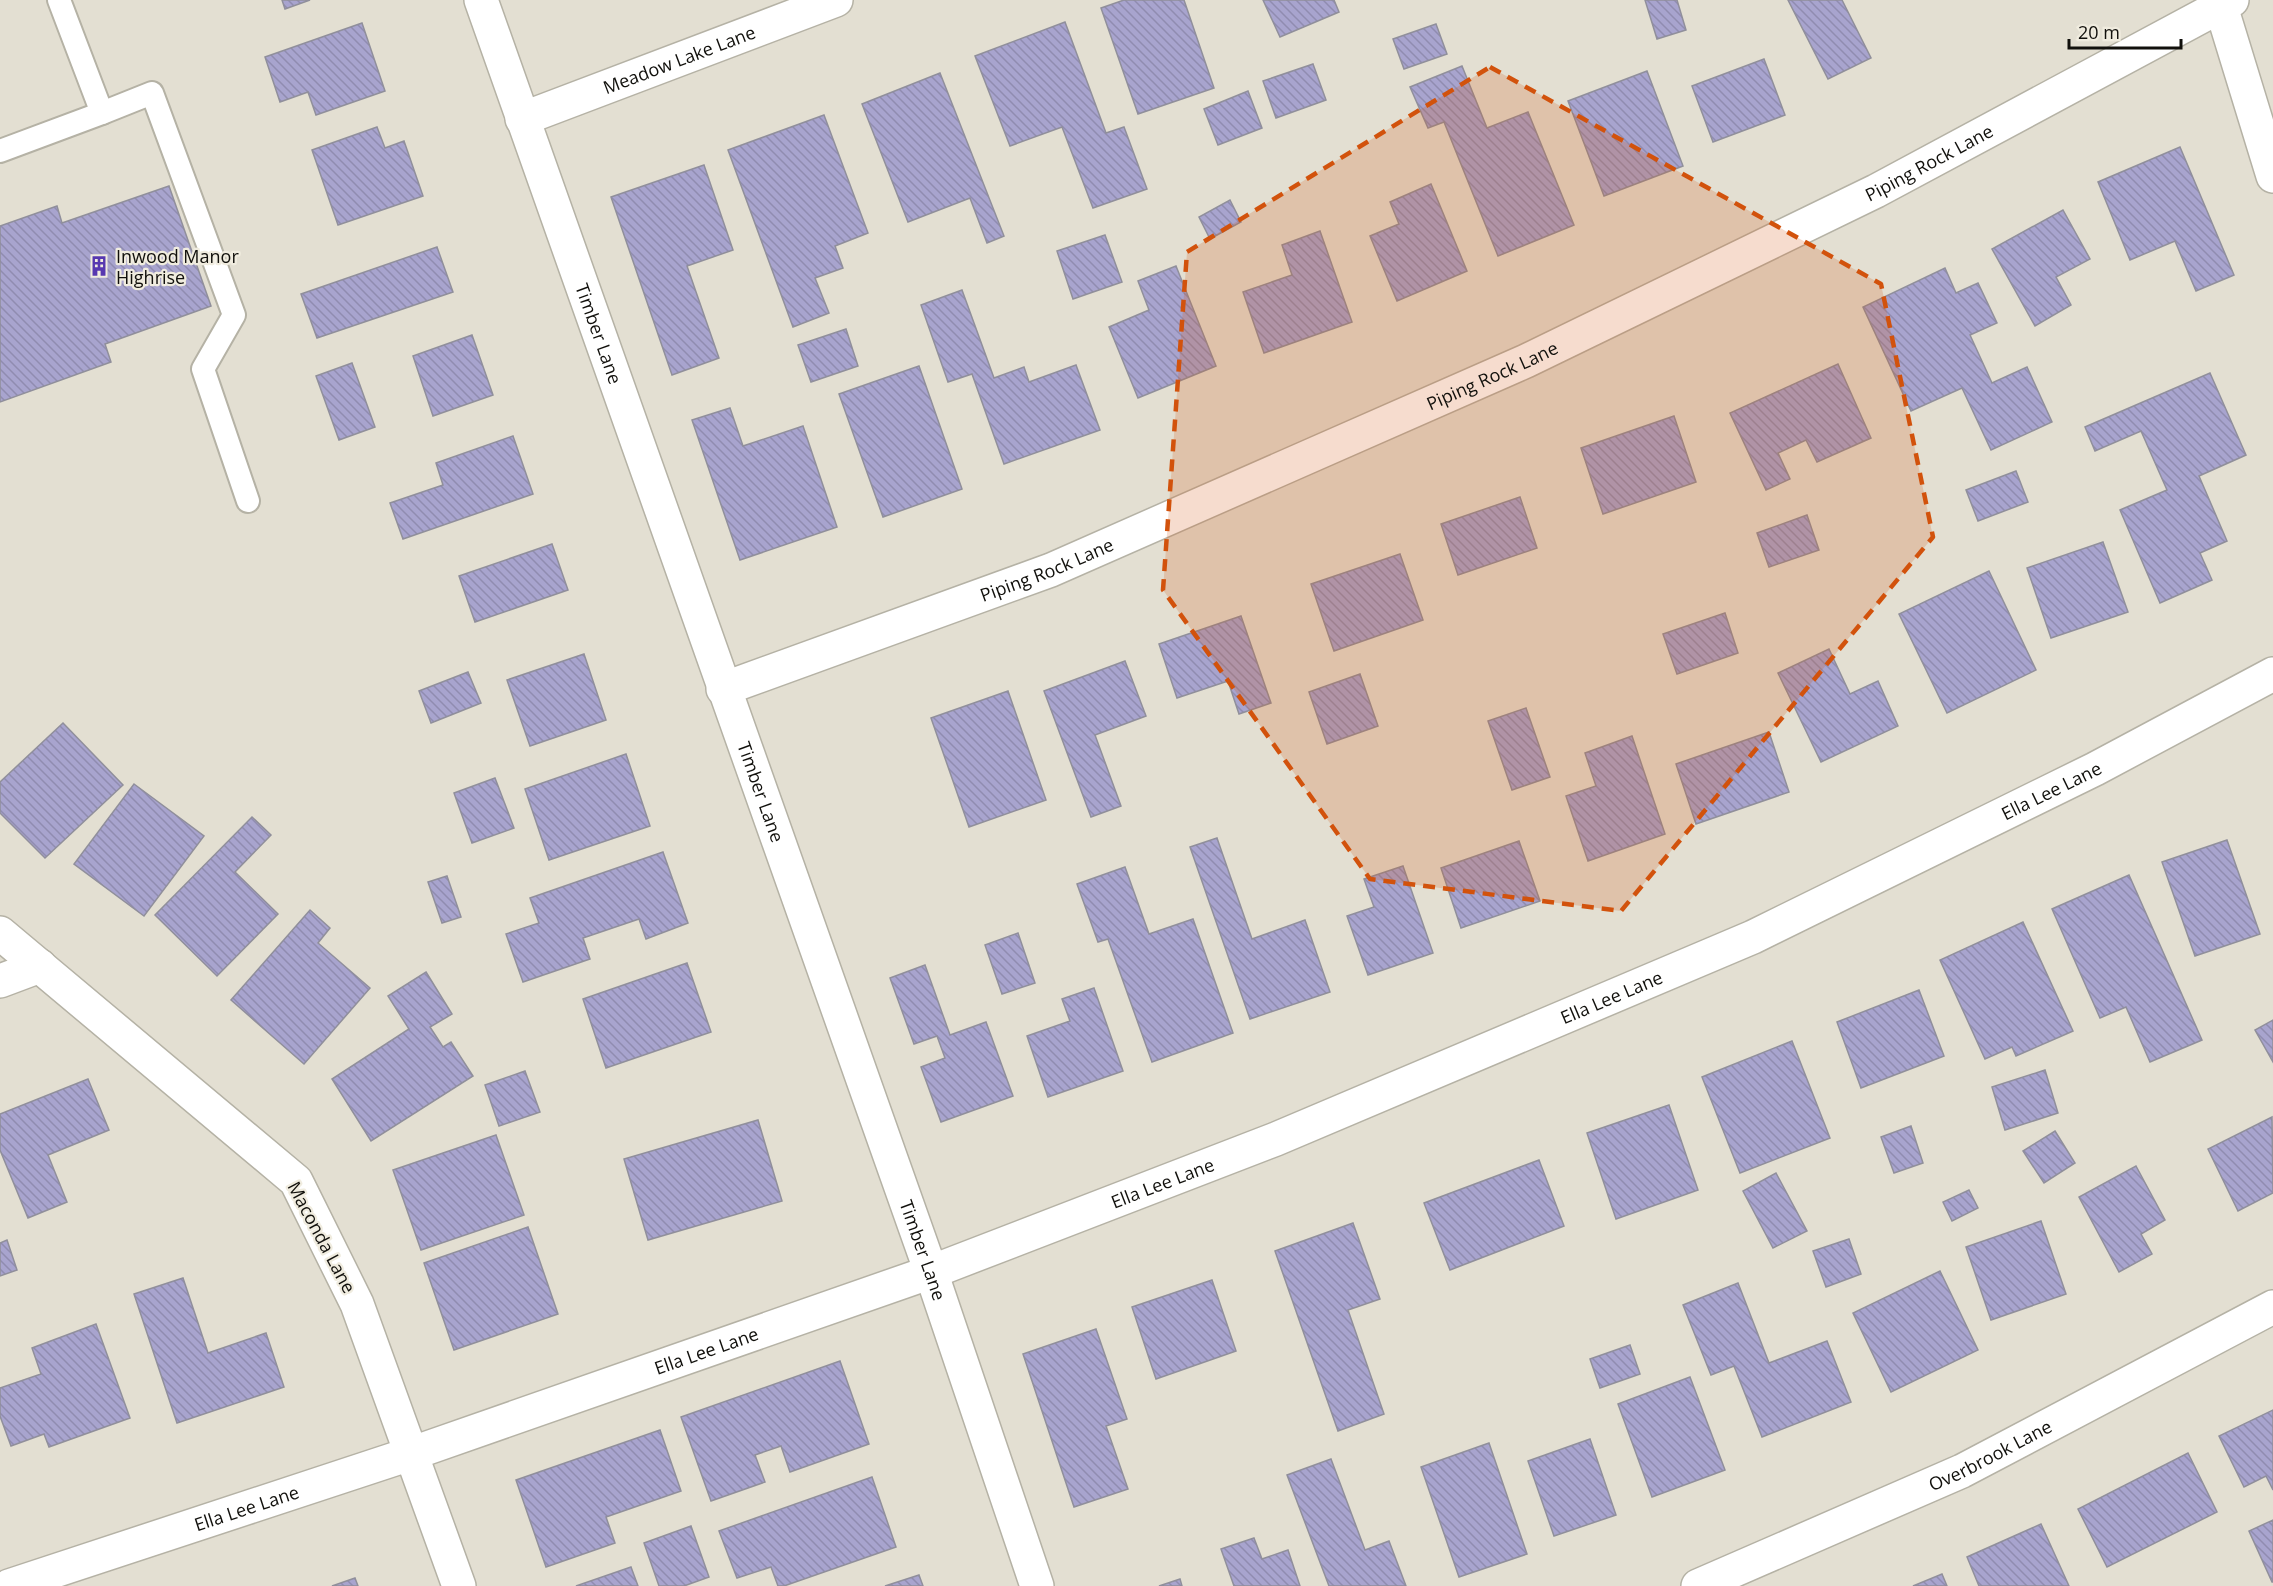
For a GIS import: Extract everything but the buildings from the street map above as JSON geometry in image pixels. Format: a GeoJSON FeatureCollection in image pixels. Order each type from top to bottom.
{"type":"FeatureCollection","features":[{"type":"Feature","properties":{"kind":"street","name":"Timber Lane"},"geometry":{"type":"LineString","coordinates":[[481,0],[931,1272],[1037,1586]]}},
{"type":"Feature","properties":{"kind":"street","name":"Meadow Lake Lane"},"geometry":{"type":"LineString","coordinates":[[522,118],[836,0]]}},
{"type":"Feature","properties":{"kind":"street"},"geometry":{"type":"LineString","coordinates":[[2224,2],[2273,176]]}},
{"type":"Feature","properties":{"kind":"street","name":"Piping Rock Lane"},"geometry":{"type":"LineString","coordinates":[[723,689],[1051,570],[1526,361],[1876,192],[2224,2]]}},
{"type":"Feature","properties":{"kind":"street","name":"Ella Lee Lane"},"geometry":{"type":"LineString","coordinates":[[9,1586],[413,1453],[931,1272],[1276,1139],[1753,937],[2095,769],[2273,674]]}},
{"type":"Feature","properties":{"kind":"street","name":"Maconda Lane"},"geometry":{"type":"LineString","coordinates":[[0,933],[296,1181],[357,1304],[413,1453],[459,1586]]}},
{"type":"Feature","properties":{"kind":"street"},"geometry":{"type":"LineString","coordinates":[[0,981],[40,966]]}},
{"type":"Feature","properties":{"kind":"street","name":"Overbrook Lane"},"geometry":{"type":"LineString","coordinates":[[1698,1586],[1962,1471],[2273,1307]]}},
{"type":"Feature","properties":{"kind":"lane"},"geometry":{"type":"LineString","coordinates":[[59,0],[102,113]]}},
{"type":"Feature","properties":{"kind":"lane"},"geometry":{"type":"LineString","coordinates":[[0,151],[152,93],[234,315],[203,369],[248,501]]}},
{"type":"Feature","properties":{"kind":"highlighted area"},"geometry":{"type":"Polygon","coordinates":[[[1490,67],[1881,284],[1933,537],[1621,911],[1370,879],[1163,590],[1187,252],[1490,67]]]}},
{"type":"Feature","properties":{"kind":"place","name":"Inwood Manor Highrise"},"geometry":{"type":"Point","coordinates":[99,266]}}]}
